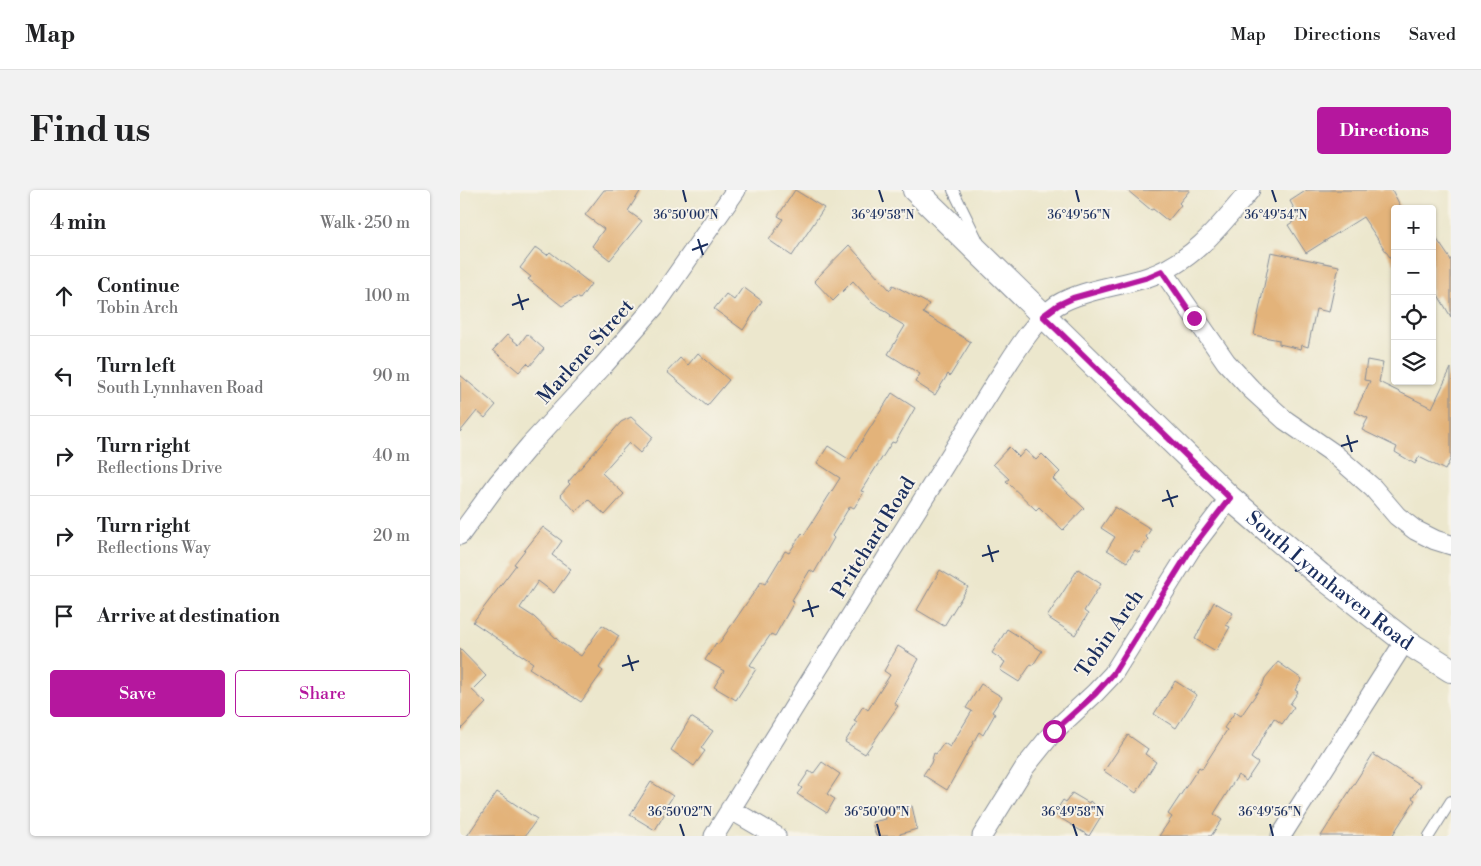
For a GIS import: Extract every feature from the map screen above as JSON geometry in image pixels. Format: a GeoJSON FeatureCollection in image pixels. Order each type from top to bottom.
{"type":"FeatureCollection","features":[{"type":"Feature","properties":{"kind":"street","name":"Marlene Street"},"geometry":{"type":"LineString","coordinates":[[460,535],[498,483],[530,445],[655,306],[736,190]]}},
{"type":"Feature","properties":{"kind":"street","name":"South Lynnhaven Road"},"geometry":{"type":"LineString","coordinates":[[915,190],[1230,498],[1320,575],[1405,641],[1451,670]]}},
{"type":"Feature","properties":{"kind":"street"},"geometry":{"type":"LineString","coordinates":[[1043,316],[1058,305],[1073,298],[1148,277],[1183,260],[1211,237],[1250,190]]}},
{"type":"Feature","properties":{"kind":"street"},"geometry":{"type":"LineString","coordinates":[[1162,271],[1226,362],[1250,389],[1285,420],[1333,452],[1373,488],[1397,516],[1415,530],[1435,540],[1451,545]]}},
{"type":"Feature","properties":{"kind":"street","name":"Pritchard Road"},"geometry":{"type":"LineString","coordinates":[[714,836],[996,382],[1043,316]]}},
{"type":"Feature","properties":{"kind":"street","name":"Tobin Arch"},"geometry":{"type":"LineString","coordinates":[[982,836],[1025,767],[1054,731],[1095,694],[1113,674],[1191,549],[1230,498]]}},
{"type":"Feature","properties":{"kind":"street"},"geometry":{"type":"LineString","coordinates":[[1281,836],[1405,641]]}},
{"type":"Feature","properties":{"kind":"street"},"geometry":{"type":"LineString","coordinates":[[730,809],[776,836]]}},
{"type":"Feature","properties":{"kind":"lane"},"geometry":{"type":"LineString","coordinates":[[953,190],[988,262]]}},
{"type":"Feature","properties":{"kind":"lane"},"geometry":{"type":"LineString","coordinates":[[1429,836],[1451,801]]}},
{"type":"Feature","properties":{"kind":"building"},"geometry":{"type":"Polygon","coordinates":[[[604,190],[641,190],[628,211],[642,221],[610,260],[592,246],[604,229],[585,215],[604,190]]]}},
{"type":"Feature","properties":{"kind":"building"},"geometry":{"type":"Polygon","coordinates":[[[795,190],[824,208],[792,256],[769,240],[783,219],[778,216],[795,190]]]}},
{"type":"Feature","properties":{"kind":"building"},"geometry":{"type":"Polygon","coordinates":[[[1127,190],[1190,190],[1168,221],[1127,190]]]}},
{"type":"Feature","properties":{"kind":"building"},"geometry":{"type":"Polygon","coordinates":[[[1307,190],[1392,190],[1400,205],[1391,205],[1391,259],[1363,217],[1306,253],[1288,225],[1299,218],[1290,201],[1307,190]]]}},
{"type":"Feature","properties":{"kind":"building"},"geometry":{"type":"Polygon","coordinates":[[[1436,238],[1451,260],[1451,317],[1438,295],[1436,296],[1436,238]]]}},
{"type":"Feature","properties":{"kind":"building"},"geometry":{"type":"Polygon","coordinates":[[[849,245],[890,290],[893,285],[929,304],[923,313],[971,342],[950,376],[948,374],[935,395],[915,382],[920,374],[888,354],[905,326],[890,317],[891,315],[872,302],[853,281],[833,301],[814,281],[849,245]]]}},
{"type":"Feature","properties":{"kind":"building"},"geometry":{"type":"Polygon","coordinates":[[[536,247],[547,255],[550,252],[591,284],[580,299],[577,297],[562,306],[528,279],[531,277],[520,268],[536,247]]]}},
{"type":"Feature","properties":{"kind":"building"},"geometry":{"type":"Polygon","coordinates":[[[1271,252],[1339,266],[1329,312],[1316,309],[1308,347],[1302,345],[1301,349],[1279,344],[1279,340],[1254,335],[1271,252]]]}},
{"type":"Feature","properties":{"kind":"building"},"geometry":{"type":"Polygon","coordinates":[[[743,287],[762,301],[743,330],[714,309],[726,294],[734,300],[743,287]]]}},
{"type":"Feature","properties":{"kind":"building"},"geometry":{"type":"Polygon","coordinates":[[[527,334],[544,349],[530,366],[527,363],[519,372],[493,350],[507,335],[519,345],[527,334]]]}},
{"type":"Feature","properties":{"kind":"building"},"geometry":{"type":"Polygon","coordinates":[[[698,353],[729,380],[707,406],[667,372],[680,358],[688,365],[698,353]]]}},
{"type":"Feature","properties":{"kind":"building"},"geometry":{"type":"Polygon","coordinates":[[[1367,360],[1383,363],[1379,382],[1432,408],[1451,368],[1451,458],[1445,470],[1419,457],[1415,464],[1395,452],[1397,447],[1362,430],[1368,418],[1355,412],[1370,381],[1364,380],[1367,360]]]}},
{"type":"Feature","properties":{"kind":"building"},"geometry":{"type":"Polygon","coordinates":[[[460,375],[496,405],[485,418],[477,411],[460,432],[460,375]]]}},
{"type":"Feature","properties":{"kind":"building"},"geometry":{"type":"Polygon","coordinates":[[[892,393],[915,408],[895,443],[892,442],[861,491],[864,492],[854,508],[850,506],[832,536],[834,538],[814,573],[810,570],[792,600],[794,602],[775,636],[771,634],[750,665],[756,669],[736,700],[714,687],[724,671],[705,660],[716,643],[718,645],[761,582],[765,584],[785,551],[789,553],[802,533],[804,535],[840,478],[817,463],[828,446],[850,460],[892,393]]]}},
{"type":"Feature","properties":{"kind":"building"},"geometry":{"type":"Polygon","coordinates":[[[631,417],[653,437],[640,453],[629,443],[602,473],[624,494],[605,515],[588,499],[576,512],[560,495],[570,484],[568,482],[621,422],[631,417]]]}},
{"type":"Feature","properties":{"kind":"building"},"geometry":{"type":"Polygon","coordinates":[[[1009,447],[1019,457],[1025,450],[1036,460],[1042,454],[1060,472],[1053,479],[1084,508],[1063,530],[1039,507],[1036,510],[1006,481],[1009,479],[993,464],[1009,447]]]}},
{"type":"Feature","properties":{"kind":"building"},"geometry":{"type":"Polygon","coordinates":[[[1115,507],[1151,529],[1146,537],[1148,539],[1139,553],[1135,550],[1127,562],[1107,550],[1115,537],[1101,528],[1115,507]]]}},
{"type":"Feature","properties":{"kind":"building"},"geometry":{"type":"Polygon","coordinates":[[[543,527],[562,541],[552,555],[571,569],[554,593],[538,581],[520,608],[534,617],[560,642],[581,656],[602,625],[619,636],[599,668],[603,671],[581,702],[529,668],[533,663],[473,622],[543,527]]]}},
{"type":"Feature","properties":{"kind":"building"},"geometry":{"type":"Polygon","coordinates":[[[1078,569],[1101,584],[1084,611],[1088,614],[1075,635],[1047,617],[1078,569]]]}},
{"type":"Feature","properties":{"kind":"building"},"geometry":{"type":"Polygon","coordinates":[[[940,570],[968,587],[944,626],[917,610],[940,570]]]}},
{"type":"Feature","properties":{"kind":"building"},"geometry":{"type":"Polygon","coordinates":[[[1214,602],[1233,613],[1226,625],[1230,627],[1216,651],[1195,639],[1214,602]]]}},
{"type":"Feature","properties":{"kind":"building"},"geometry":{"type":"Polygon","coordinates":[[[1007,629],[1042,651],[1019,682],[1000,670],[1005,662],[992,653],[1007,629]]]}},
{"type":"Feature","properties":{"kind":"building"},"geometry":{"type":"Polygon","coordinates":[[[898,646],[919,659],[894,703],[898,706],[865,754],[845,742],[857,723],[854,721],[863,706],[868,710],[890,675],[884,671],[898,646]]]}},
{"type":"Feature","properties":{"kind":"building"},"geometry":{"type":"Polygon","coordinates":[[[460,649],[486,676],[472,690],[486,703],[460,730],[460,649]]]}},
{"type":"Feature","properties":{"kind":"building"},"geometry":{"type":"Polygon","coordinates":[[[1278,662],[1302,679],[1295,690],[1298,692],[1290,704],[1294,707],[1282,724],[1274,718],[1251,758],[1258,763],[1246,781],[1238,775],[1214,814],[1222,820],[1211,836],[1159,836],[1172,817],[1168,814],[1199,767],[1202,769],[1227,730],[1224,728],[1235,712],[1241,716],[1263,684],[1265,678],[1278,662]]]}},
{"type":"Feature","properties":{"kind":"building"},"geometry":{"type":"Polygon","coordinates":[[[1175,681],[1197,695],[1176,728],[1154,714],[1175,681]]]}},
{"type":"Feature","properties":{"kind":"building"},"geometry":{"type":"Polygon","coordinates":[[[981,684],[1002,697],[992,712],[995,714],[983,735],[979,732],[947,790],[923,775],[931,763],[934,753],[936,754],[944,743],[950,747],[972,711],[966,708],[981,684]]]}},
{"type":"Feature","properties":{"kind":"building"},"geometry":{"type":"Polygon","coordinates":[[[691,717],[713,731],[701,748],[705,751],[694,766],[671,750],[691,717]]]}},
{"type":"Feature","properties":{"kind":"building"},"geometry":{"type":"Polygon","coordinates":[[[1128,735],[1148,749],[1145,754],[1156,762],[1136,793],[1104,771],[1128,735]]]}},
{"type":"Feature","properties":{"kind":"building"},"geometry":{"type":"Polygon","coordinates":[[[1373,754],[1421,785],[1412,798],[1415,800],[1392,836],[1321,836],[1373,754]]]}},
{"type":"Feature","properties":{"kind":"building"},"geometry":{"type":"Polygon","coordinates":[[[822,762],[840,774],[827,794],[835,799],[827,813],[797,794],[802,788],[799,786],[809,771],[813,774],[822,762]]]}},
{"type":"Feature","properties":{"kind":"building"},"geometry":{"type":"Polygon","coordinates":[[[651,782],[673,796],[662,813],[664,815],[655,830],[630,815],[651,782]]]}},
{"type":"Feature","properties":{"kind":"building"},"geometry":{"type":"Polygon","coordinates":[[[497,792],[537,819],[525,836],[467,836],[497,792]]]}},
{"type":"Feature","properties":{"kind":"building"},"geometry":{"type":"Polygon","coordinates":[[[1072,793],[1089,803],[1090,801],[1103,813],[1089,836],[1054,814],[1063,800],[1066,802],[1072,793]]]}},
{"type":"Feature","properties":{"kind":"building"},"geometry":{"type":"Polygon","coordinates":[[[912,806],[917,829],[900,834],[900,836],[876,836],[872,822],[886,819],[885,813],[912,806]]]}},
{"type":"Feature","properties":{"kind":"route"},"geometry":{"type":"LineString","coordinates":[[1054,731],[1095,694],[1113,674],[1191,549],[1230,498],[1043,316],[1058,305],[1073,298],[1148,277],[1162,271],[1194,318]]}}]}
